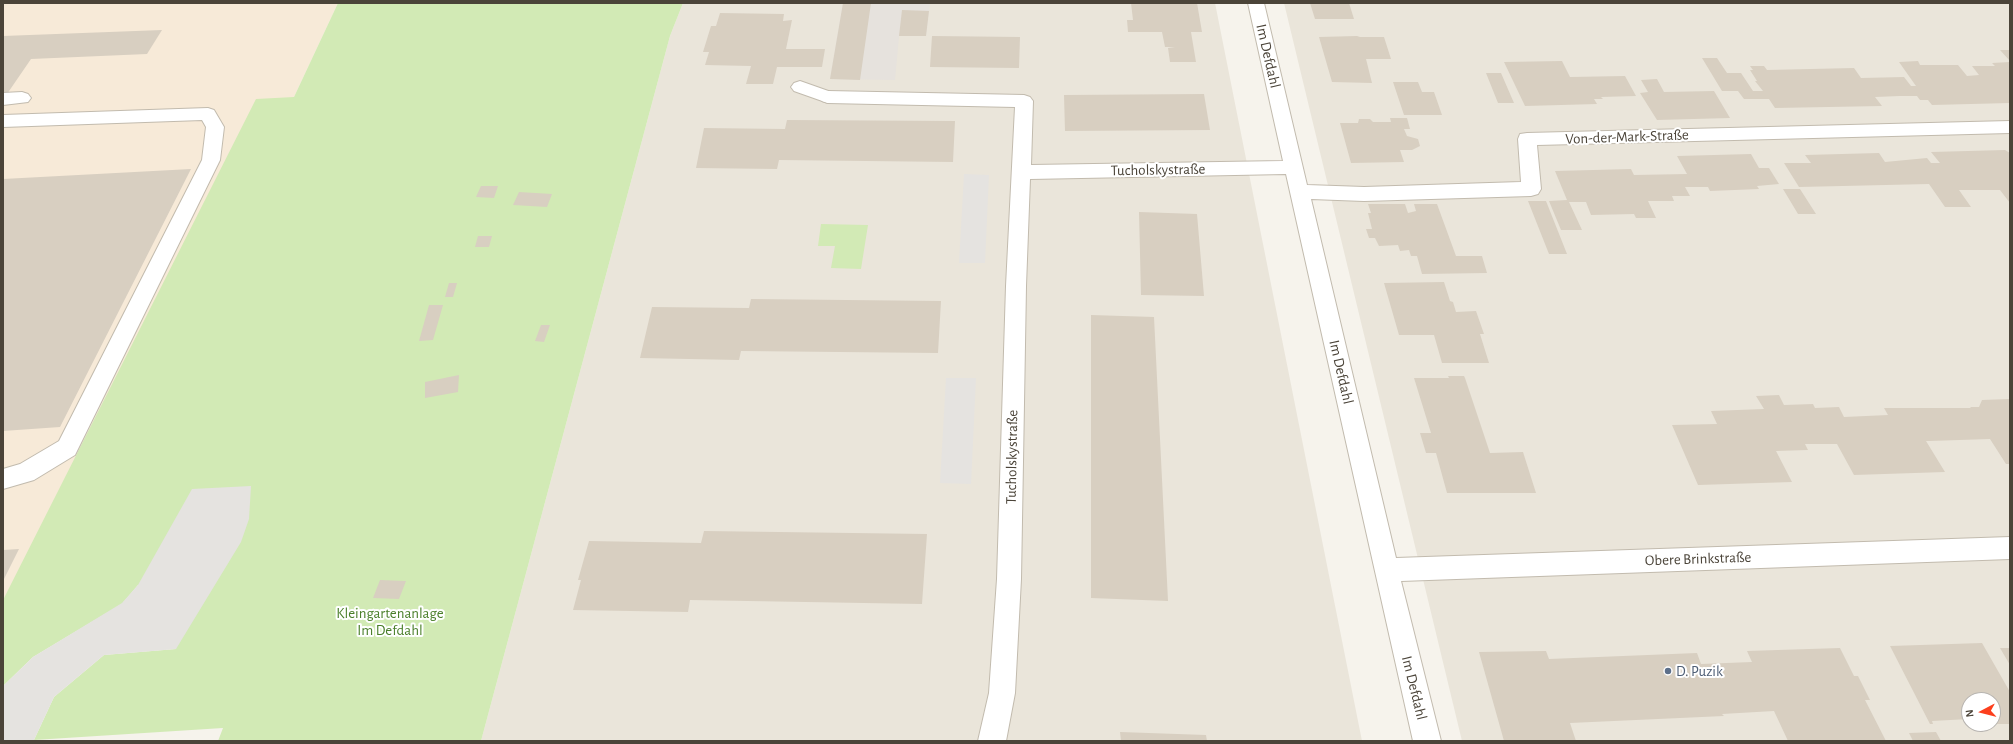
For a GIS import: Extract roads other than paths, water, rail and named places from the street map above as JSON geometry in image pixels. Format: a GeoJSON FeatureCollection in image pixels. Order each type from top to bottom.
{"type":"FeatureCollection","features":[{"type":"Feature","properties":{"kind":"street","name":"Im Defdahl"},"geometry":{"type":"LineString","coordinates":[[1256,3],[1386,570],[1427,741]]}},
{"type":"Feature","properties":{"kind":"street","name":"Tucholskystraße"},"geometry":{"type":"LineString","coordinates":[[800,87],[828,97],[1024,101],[1016,286],[1009,579],[1002,693],[992,741]]}},
{"type":"Feature","properties":{"kind":"street"},"geometry":{"type":"LineString","coordinates":[[3,99],[22,98]]}},
{"type":"Feature","properties":{"kind":"street"},"geometry":{"type":"LineString","coordinates":[[3,121],[208,114],[215,127],[211,160],[67,448],[26,473],[3,479]]}},
{"type":"Feature","properties":{"kind":"street","name":"Von-der-Mark-Straße"},"geometry":{"type":"LineString","coordinates":[[1299,192],[1364,194],[1531,189],[1527,139],[2010,126]]}},
{"type":"Feature","properties":{"kind":"street","name":"Tucholskystraße"},"geometry":{"type":"LineString","coordinates":[[1022,172],[1294,167]]}},
{"type":"Feature","properties":{"kind":"street","name":"Obere Brinkstraße"},"geometry":{"type":"LineString","coordinates":[[1386,570],[2010,548]]}},
{"type":"Feature","properties":{"kind":"place","name":"D. Puzik"},"geometry":{"type":"Point","coordinates":[1668,671]}},
{"type":"Feature","properties":{"kind":"park label","name":"Kleingartenanlage Im Defdahl"},"geometry":{"type":"Point","coordinates":[390,622]}}]}
